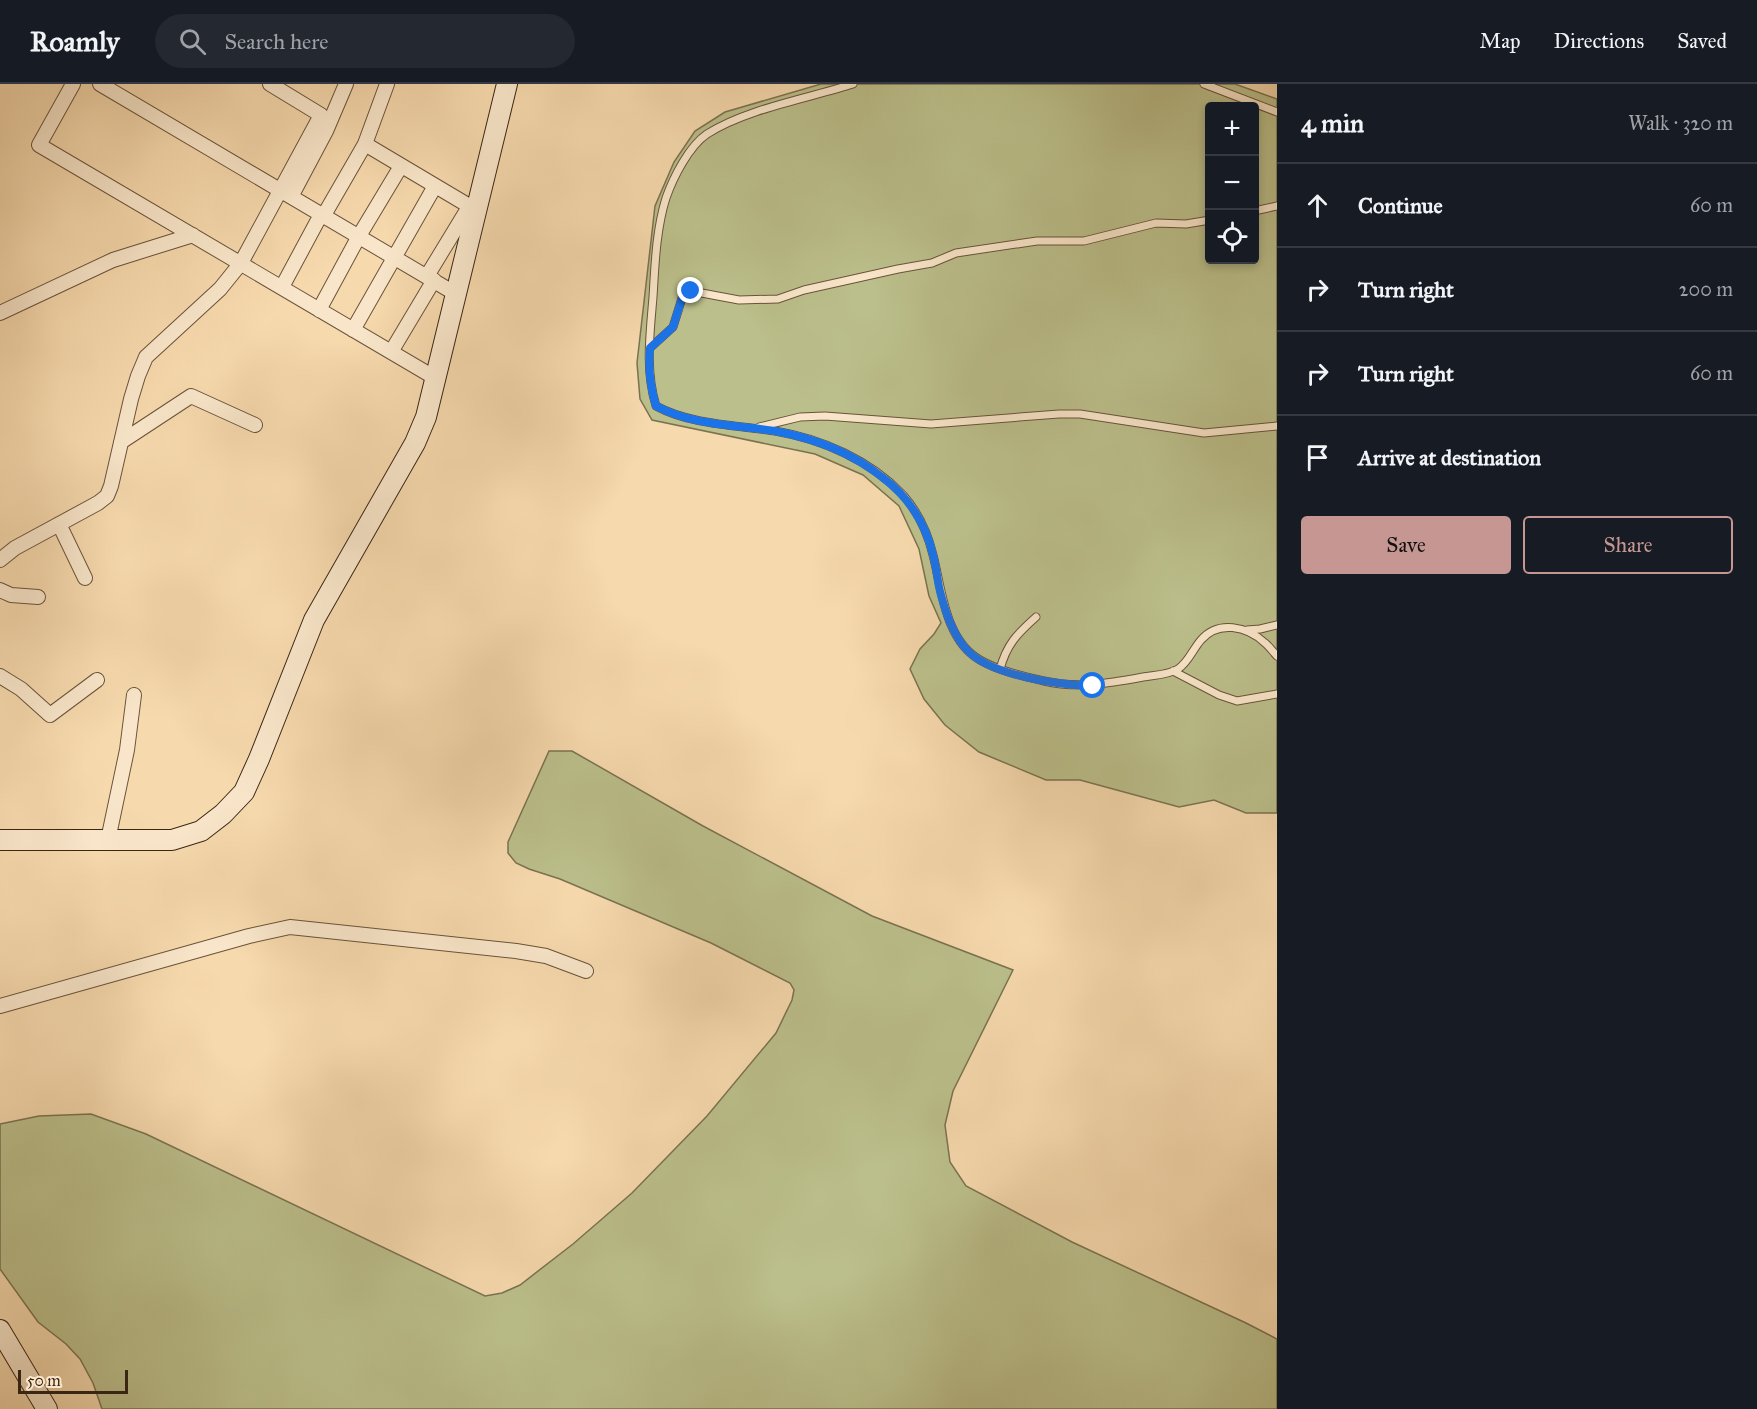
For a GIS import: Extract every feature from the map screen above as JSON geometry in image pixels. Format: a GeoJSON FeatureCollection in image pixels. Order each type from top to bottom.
{"type":"FeatureCollection","features":[{"type":"Feature","properties":{"kind":"street"},"geometry":{"type":"LineString","coordinates":[[73,84],[39,145],[437,379]]}},
{"type":"Feature","properties":{"kind":"street"},"geometry":{"type":"LineString","coordinates":[[100,84],[456,294]]}},
{"type":"Feature","properties":{"kind":"street"},"geometry":{"type":"LineString","coordinates":[[270,84],[321,115],[286,192]]}},
{"type":"Feature","properties":{"kind":"street"},"geometry":{"type":"LineString","coordinates":[[0,560],[15,548],[107,496],[135,387],[146,357],[220,289],[241,263],[326,131],[346,84]]}},
{"type":"Feature","properties":{"kind":"street"},"geometry":{"type":"LineString","coordinates":[[282,287],[318,220],[324,215],[365,144],[387,84]]}},
{"type":"Feature","properties":{"kind":"street"},"geometry":{"type":"LineString","coordinates":[[0,840],[172,840],[201,831],[223,814],[244,792],[314,620],[415,443],[426,417],[437,379],[473,209],[507,84]]}},
{"type":"Feature","properties":{"kind":"street"},"geometry":{"type":"LineString","coordinates":[[365,144],[473,209]]}},
{"type":"Feature","properties":{"kind":"street"},"geometry":{"type":"LineString","coordinates":[[320,310],[359,236],[401,166]]}},
{"type":"Feature","properties":{"kind":"street"},"geometry":{"type":"LineString","coordinates":[[353,330],[435,186]]}},
{"type":"Feature","properties":{"kind":"street"},"geometry":{"type":"LineString","coordinates":[[391,352],[430,278],[473,209]]}},
{"type":"Feature","properties":{"kind":"street"},"geometry":{"type":"LineString","coordinates":[[0,313],[113,260],[193,235]]}},
{"type":"Feature","properties":{"kind":"street"},"geometry":{"type":"LineString","coordinates":[[121,442],[191,396],[255,425]]}},
{"type":"Feature","properties":{"kind":"street"},"geometry":{"type":"LineString","coordinates":[[59,524],[85,578]]}},
{"type":"Feature","properties":{"kind":"street"},"geometry":{"type":"LineString","coordinates":[[0,591],[10,595],[38,597]]}},
{"type":"Feature","properties":{"kind":"street"},"geometry":{"type":"LineString","coordinates":[[0,676],[21,689],[50,715],[97,680]]}},
{"type":"Feature","properties":{"kind":"street"},"geometry":{"type":"LineString","coordinates":[[108,840],[127,750],[134,695]]}},
{"type":"Feature","properties":{"kind":"street"},"geometry":{"type":"LineString","coordinates":[[0,1006],[249,936],[290,927],[516,951],[546,956],[586,971]]}},
{"type":"Feature","properties":{"kind":"street"},"geometry":{"type":"LineString","coordinates":[[0,1330],[47,1409]]}},
{"type":"Feature","properties":{"kind":"lane"},"geometry":{"type":"LineString","coordinates":[[854,84],[752,113],[708,134],[695,145],[683,164],[667,197],[660,224],[648,366],[656,406],[678,416],[788,435],[820,444],[850,455],[883,477],[904,496],[922,522],[933,554],[941,596],[953,629],[968,651],[979,660],[1000,669],[1045,681],[1093,686],[1180,668],[1211,630],[1260,629],[1277,625]]}},
{"type":"Feature","properties":{"kind":"lane"},"geometry":{"type":"LineString","coordinates":[[1204,84],[1277,112]]}},
{"type":"Feature","properties":{"kind":"lane"},"geometry":{"type":"LineString","coordinates":[[1259,210],[1277,206]]}},
{"type":"Feature","properties":{"kind":"lane"},"geometry":{"type":"LineString","coordinates":[[650,348],[673,327],[683,295],[691,291],[739,300],[778,299],[804,290],[932,263],[956,253],[1037,242],[1084,241],[1156,224],[1186,224],[1205,221]]}},
{"type":"Feature","properties":{"kind":"lane"},"geometry":{"type":"LineString","coordinates":[[754,429],[800,417],[931,424],[1059,414],[1080,414],[1204,433],[1277,426]]}},
{"type":"Feature","properties":{"kind":"lane"},"geometry":{"type":"LineString","coordinates":[[1000,669],[1006,649],[1036,617]]}},
{"type":"Feature","properties":{"kind":"lane"},"geometry":{"type":"LineString","coordinates":[[1246,630],[1265,643],[1277,656]]}},
{"type":"Feature","properties":{"kind":"lane"},"geometry":{"type":"LineString","coordinates":[[1173,671],[1237,701],[1277,694]]}},
{"type":"Feature","properties":{"kind":"green space"},"geometry":{"type":"Polygon","coordinates":[[[821,84],[1235,84],[1277,99],[1277,813],[1246,813],[1214,800],[1179,807],[1080,780],[1046,780],[979,752],[945,725],[924,699],[910,669],[920,649],[941,623],[929,596],[919,549],[899,506],[863,475],[815,454],[652,420],[640,399],[637,363],[655,206],[674,162],[695,131],[725,112],[821,84]]]}},
{"type":"Feature","properties":{"kind":"green space"},"geometry":{"type":"Polygon","coordinates":[[[549,751],[572,751],[703,826],[872,916],[1013,970],[953,1091],[945,1125],[950,1162],[966,1186],[1072,1242],[1277,1339],[1277,1409],[102,1409],[93,1383],[80,1359],[66,1344],[38,1322],[0,1269],[0,1124],[39,1116],[91,1114],[146,1134],[485,1296],[502,1293],[520,1285],[573,1244],[632,1193],[707,1116],[776,1033],[792,1000],[794,990],[790,983],[711,943],[560,879],[516,863],[508,853],[508,842],[549,751]]]}},
{"type":"Feature","properties":{"kind":"route"},"geometry":{"type":"LineString","coordinates":[[691,291],[683,295],[673,327],[650,348],[648,366],[656,406],[678,416],[740,428],[776,432],[850,455],[883,477],[904,496],[922,522],[933,554],[941,596],[953,629],[968,651],[979,660],[1000,669],[1045,681],[1093,686]]}}]}
